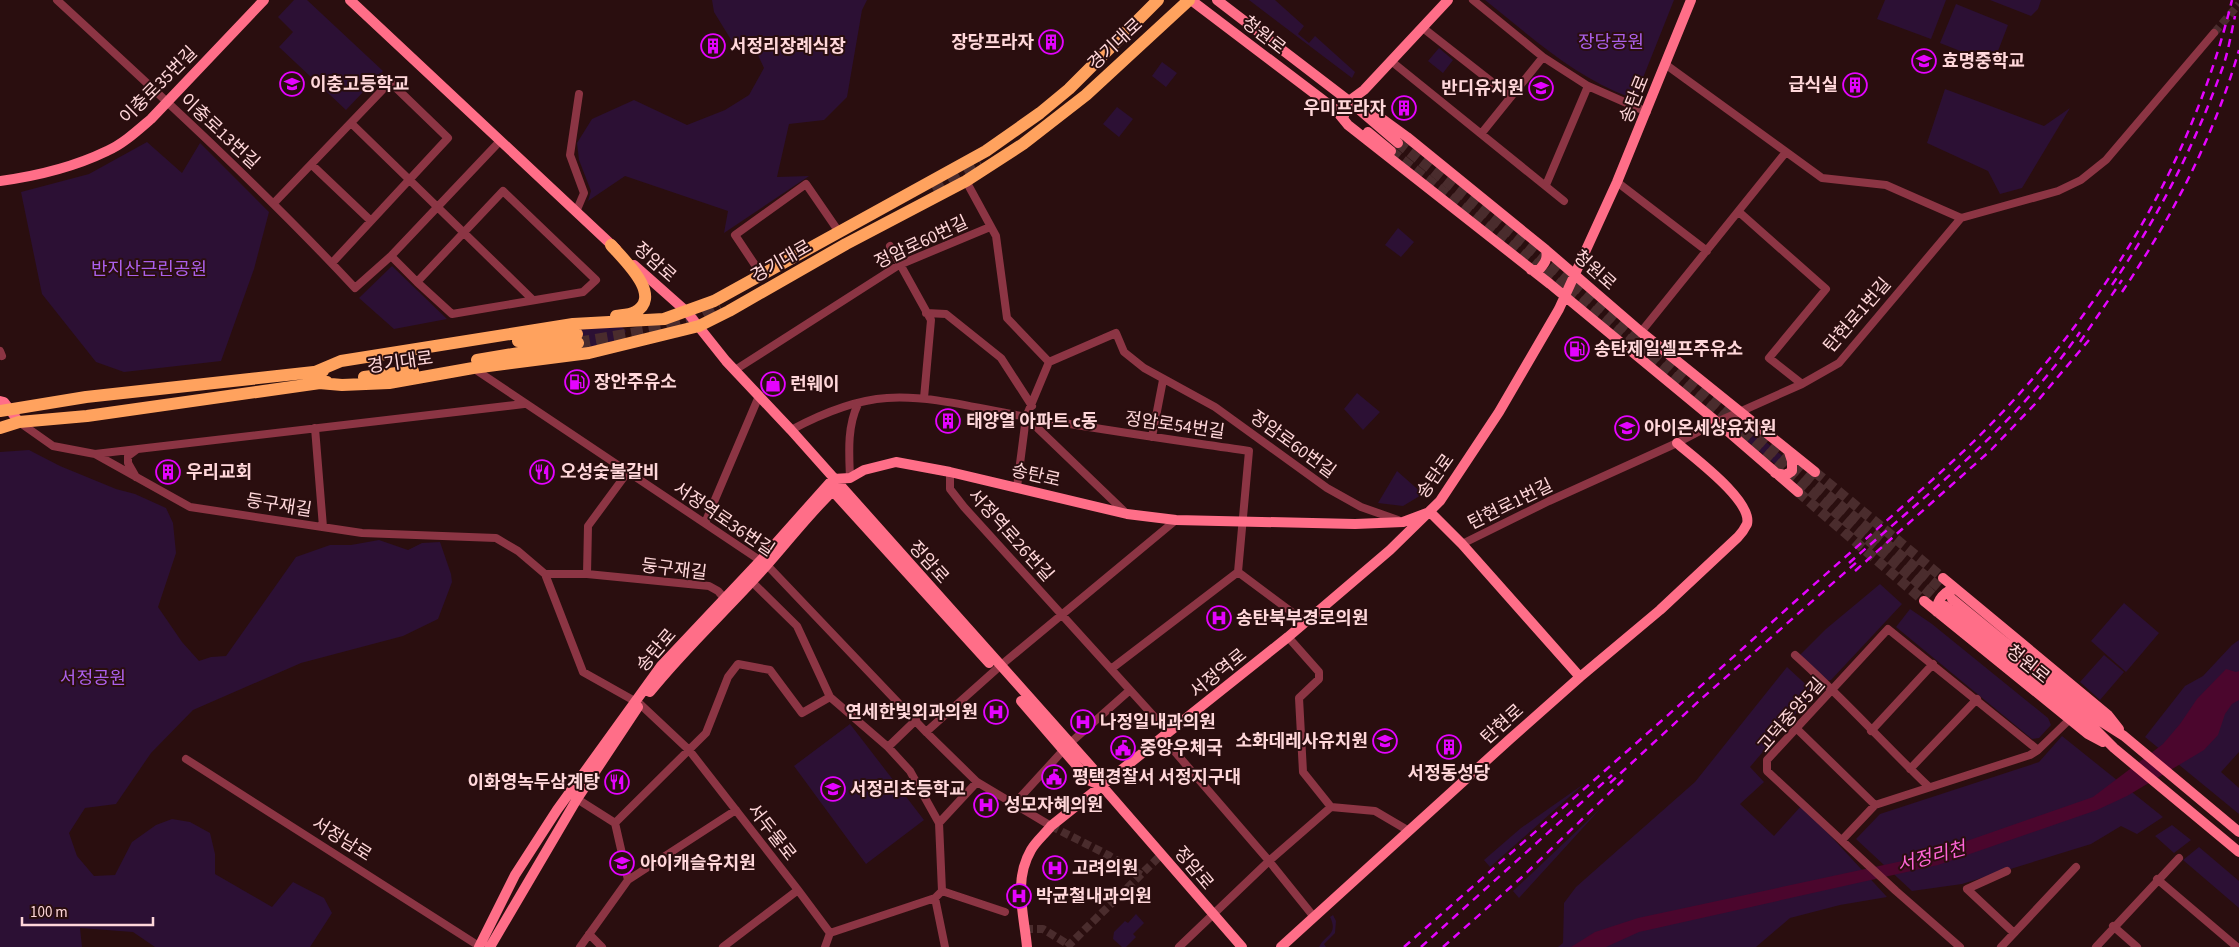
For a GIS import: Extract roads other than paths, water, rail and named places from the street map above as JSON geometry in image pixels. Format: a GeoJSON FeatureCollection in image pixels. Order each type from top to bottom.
{"type":"FeatureCollection","features":[{"type":"Feature","properties":{"kind":"main road","name":"경기대로"},"geometry":{"type":"LineString","coordinates":[[0,428],[20,422],[87,416],[317,377],[341,361],[576,333],[664,319],[687,312],[714,301],[986,151],[1040,113],[1069,89],[1158,0]]}},
{"type":"Feature","properties":{"kind":"main road","name":"경기대로"},"geometry":{"type":"LineString","coordinates":[[317,377],[342,385],[388,383],[473,368],[589,353],[699,326],[728,312],[846,244],[966,181],[1023,144],[1065,113],[1190,0]]}},
{"type":"Feature","properties":{"kind":"main road"},"geometry":{"type":"LineString","coordinates":[[576,333],[635,313],[644,304],[646,295],[642,282],[612,245]]}},
{"type":"Feature","properties":{"kind":"main road","name":"경기대로"},"geometry":{"type":"LineString","coordinates":[[3,407],[86,397],[409,371],[576,333]]}},
{"type":"Feature","properties":{"kind":"street","name":"이충로13번길"},"geometry":{"type":"LineString","coordinates":[[57,0],[274,203],[356,288],[391,256],[500,140]]}},
{"type":"Feature","properties":{"kind":"street","name":"이충로35번길"},"geometry":{"type":"LineString","coordinates":[[0,181],[66,168],[109,151],[151,120],[264,0]]}},
{"type":"Feature","properties":{"kind":"street","name":"정암로"},"geometry":{"type":"LineString","coordinates":[[350,0],[576,212],[687,312],[735,370],[791,430],[833,485],[1066,746],[1094,771],[1102,786],[1242,947]]}},
{"type":"Feature","properties":{"kind":"street","name":"청원로"},"geometry":{"type":"LineString","coordinates":[[1190,0],[1339,114],[1348,125],[1531,270],[1798,492]]}},
{"type":"Feature","properties":{"kind":"street","name":"청원로"},"geometry":{"type":"LineString","coordinates":[[1217,0],[1349,101],[1395,147],[1350,118],[1339,114]]}},
{"type":"Feature","properties":{"kind":"street"},"geometry":{"type":"LineString","coordinates":[[1349,101],[1364,90],[1424,28],[1448,0]]}},
{"type":"Feature","properties":{"kind":"street"},"geometry":{"type":"LineString","coordinates":[[1472,0],[1543,57],[1588,86],[1647,112]]}},
{"type":"Feature","properties":{"kind":"street","name":"송탄로"},"geometry":{"type":"LineString","coordinates":[[637,703],[816,507],[833,485],[864,470],[896,462],[1017,487],[1127,514],[1176,520],[1355,524],[1403,522],[1430,512],[1440,501],[1499,412],[1565,298],[1647,112],[1691,0]]}},
{"type":"Feature","properties":{"kind":"street"},"geometry":{"type":"LineString","coordinates":[[1424,28],[1511,97]]}},
{"type":"Feature","properties":{"kind":"street"},"geometry":{"type":"LineString","coordinates":[[1665,64],[1822,178],[1886,185],[1961,218],[2041,196],[2081,180],[2106,160],[2214,33]]}},
{"type":"Feature","properties":{"kind":"street"},"geometry":{"type":"LineString","coordinates":[[1482,134],[1543,57]]}},
{"type":"Feature","properties":{"kind":"street"},"geometry":{"type":"LineString","coordinates":[[1391,61],[1564,201]]}},
{"type":"Feature","properties":{"kind":"street"},"geometry":{"type":"LineString","coordinates":[[274,203],[390,82],[448,138],[332,264]]}},
{"type":"Feature","properties":{"kind":"street"},"geometry":{"type":"LineString","coordinates":[[1546,185],[1588,86]]}},
{"type":"Feature","properties":{"kind":"street"},"geometry":{"type":"LineString","coordinates":[[576,212],[584,193],[570,155],[579,94]]}},
{"type":"Feature","properties":{"kind":"street","name":"청원로"},"geometry":{"type":"LineString","coordinates":[[1349,101],[1359,102],[1407,137],[1576,275],[1640,332],[1815,472]]}},
{"type":"Feature","properties":{"kind":"street"},"geometry":{"type":"LineString","coordinates":[[352,123],[532,300]]}},
{"type":"Feature","properties":{"kind":"street"},"geometry":{"type":"LineString","coordinates":[[1640,332],[1786,152]]}},
{"type":"Feature","properties":{"kind":"street"},"geometry":{"type":"LineString","coordinates":[[312,165],[371,221]]}},
{"type":"Feature","properties":{"kind":"street"},"geometry":{"type":"LineString","coordinates":[[966,181],[990,227]]}},
{"type":"Feature","properties":{"kind":"street"},"geometry":{"type":"LineString","coordinates":[[1617,182],[1707,251]]}},
{"type":"Feature","properties":{"kind":"street","name":"경기대로"},"geometry":{"type":"LineString","coordinates":[[762,274],[735,235],[806,184],[839,232]]}},
{"type":"Feature","properties":{"kind":"street"},"geometry":{"type":"LineString","coordinates":[[391,256],[417,282],[452,314],[583,292],[596,280],[503,191],[417,282]]}},
{"type":"Feature","properties":{"kind":"street"},"geometry":{"type":"LineString","coordinates":[[1739,212],[1826,289],[1769,358],[1802,384]]}},
{"type":"Feature","properties":{"kind":"street","name":"탄현로1번길"},"geometry":{"type":"LineString","coordinates":[[1462,544],[1566,493],[1676,443],[1716,422],[1802,384],[1839,363],[1961,218]]}},
{"type":"Feature","properties":{"kind":"street","name":"정암로60번길"},"geometry":{"type":"LineString","coordinates":[[735,370],[899,265],[990,227],[996,236],[1007,318],[1049,362],[1116,333],[1124,352],[1163,380],[1215,408],[1327,488],[1361,507],[1403,522]]}},
{"type":"Feature","properties":{"kind":"street"},"geometry":{"type":"LineString","coordinates":[[890,246],[931,320],[924,398]]}},
{"type":"Feature","properties":{"kind":"street"},"geometry":{"type":"LineString","coordinates":[[1531,270],[1539,270],[1544,265],[1548,257],[1546,250]]}},
{"type":"Feature","properties":{"kind":"street"},"geometry":{"type":"LineString","coordinates":[[926,313],[946,314],[1001,358],[1032,406]]}},
{"type":"Feature","properties":{"kind":"street"},"geometry":{"type":"LineString","coordinates":[[1017,487],[1026,417],[1049,362]]}},
{"type":"Feature","properties":{"kind":"street","name":"서정역로36번길"},"geometry":{"type":"LineString","coordinates":[[473,368],[763,563],[926,732],[977,782],[1052,826]]}},
{"type":"Feature","properties":{"kind":"street"},"geometry":{"type":"LineString","coordinates":[[1152,437],[1163,380]]}},
{"type":"Feature","properties":{"kind":"street"},"geometry":{"type":"LineString","coordinates":[[705,523],[759,396]]}},
{"type":"Feature","properties":{"kind":"street","name":"정암로54번길"},"geometry":{"type":"LineString","coordinates":[[791,430],[817,416],[858,404],[885,398],[924,398],[1026,417],[1249,450],[1244,522]]}},
{"type":"Feature","properties":{"kind":"street"},"geometry":{"type":"LineString","coordinates":[[95,454],[524,404]]}},
{"type":"Feature","properties":{"kind":"street"},"geometry":{"type":"LineString","coordinates":[[850,478],[849,442],[853,414],[858,404]]}},
{"type":"Feature","properties":{"kind":"street"},"geometry":{"type":"LineString","coordinates":[[3,407],[20,422]]}},
{"type":"Feature","properties":{"kind":"street"},"geometry":{"type":"LineString","coordinates":[[1026,417],[1127,514]]}},
{"type":"Feature","properties":{"kind":"street","name":"둥구재길"},"geometry":{"type":"LineString","coordinates":[[20,422],[53,446],[95,454],[190,507],[362,534],[496,538],[518,551],[545,574],[583,672],[637,703]]}},
{"type":"Feature","properties":{"kind":"street"},"geometry":{"type":"LineString","coordinates":[[315,428],[323,527]]}},
{"type":"Feature","properties":{"kind":"street","name":"탄현로"},"geometry":{"type":"LineString","coordinates":[[1282,947],[1408,831],[1580,677],[1674,597],[1738,537],[1747,524],[1746,512],[1736,497],[1676,443]]}},
{"type":"Feature","properties":{"kind":"street"},"geometry":{"type":"LineString","coordinates":[[137,477],[128,463],[128,456],[133,451],[145,447]]}},
{"type":"Feature","properties":{"kind":"street"},"geometry":{"type":"LineString","coordinates":[[1774,472],[1786,475],[1792,471],[1792,461],[1789,452]]}},
{"type":"Feature","properties":{"kind":"street","name":"서정역로26번길"},"geometry":{"type":"LineString","coordinates":[[950,472],[950,489],[964,507],[1130,690],[1314,917]]}},
{"type":"Feature","properties":{"kind":"street"},"geometry":{"type":"LineString","coordinates":[[587,574],[588,526],[627,473]]}},
{"type":"Feature","properties":{"kind":"street"},"geometry":{"type":"LineString","coordinates":[[1430,512],[1462,544],[1580,677]]}},
{"type":"Feature","properties":{"kind":"street","name":"서정역로"},"geometry":{"type":"LineString","coordinates":[[1027,947],[1020,886],[1024,865],[1032,848],[1052,826],[1288,637],[1390,550],[1430,512]]}},
{"type":"Feature","properties":{"kind":"street"},"geometry":{"type":"LineString","coordinates":[[926,732],[1062,613],[1176,520]]}},
{"type":"Feature","properties":{"kind":"street"},"geometry":{"type":"LineString","coordinates":[[1111,669],[1238,572],[1244,522]]}},
{"type":"Feature","properties":{"kind":"street"},"geometry":{"type":"LineString","coordinates":[[1238,572],[1305,622]]}},
{"type":"Feature","properties":{"kind":"street","name":"둥구재길"},"geometry":{"type":"LineString","coordinates":[[545,574],[587,574],[709,586],[725,598]]}},
{"type":"Feature","properties":{"kind":"street","name":"청원로"},"geometry":{"type":"LineString","coordinates":[[1943,578],[1948,602],[2070,719],[2088,734],[2114,748]]}},
{"type":"Feature","properties":{"kind":"street"},"geometry":{"type":"LineString","coordinates":[[749,579],[797,626],[830,697],[888,747],[910,771],[939,823],[942,891],[935,898],[882,914],[830,933],[825,947]]}},
{"type":"Feature","properties":{"kind":"street","name":"송탄로"},"geometry":{"type":"LineString","coordinates":[[481,944],[515,875],[573,797],[661,666],[725,598],[749,579]]}},
{"type":"Feature","properties":{"kind":"street","name":"청원로"},"geometry":{"type":"LineString","coordinates":[[1924,601],[1948,602],[2108,715],[2124,736],[2239,832]]}},
{"type":"Feature","properties":{"kind":"street","name":"청원로"},"geometry":{"type":"LineString","coordinates":[[1948,602],[2094,728],[2114,748],[2239,852]]}},
{"type":"Feature","properties":{"kind":"street","name":"고덕중앙5길"},"geometry":{"type":"LineString","coordinates":[[1960,947],[1767,771],[1767,760],[1888,629],[2038,750]]}},
{"type":"Feature","properties":{"kind":"street"},"geometry":{"type":"LineString","coordinates":[[1288,637],[1319,672],[1319,679],[1299,698],[1303,772],[1331,806],[1374,811],[1408,831]]}},
{"type":"Feature","properties":{"kind":"street"},"geometry":{"type":"LineString","coordinates":[[1795,655],[1833,690],[1871,731],[1929,787]]}},
{"type":"Feature","properties":{"kind":"street"},"geometry":{"type":"LineString","coordinates":[[615,823],[706,733],[728,677],[738,664],[770,670],[802,713],[830,697]]}},
{"type":"Feature","properties":{"kind":"street"},"geometry":{"type":"LineString","coordinates":[[1871,731],[1933,664]]}},
{"type":"Feature","properties":{"kind":"street"},"geometry":{"type":"LineString","coordinates":[[1014,804],[1066,746],[1130,690]]}},
{"type":"Feature","properties":{"kind":"street"},"geometry":{"type":"LineString","coordinates":[[1910,769],[1977,699]]}},
{"type":"Feature","properties":{"kind":"street","name":"서두물로"},"geometry":{"type":"LineString","coordinates":[[637,703],[689,750],[830,933]]}},
{"type":"Feature","properties":{"kind":"street"},"geometry":{"type":"LineString","coordinates":[[1842,840],[1875,804],[2038,750],[2070,719]]}},
{"type":"Feature","properties":{"kind":"street"},"geometry":{"type":"LineString","coordinates":[[888,747],[916,720]]}},
{"type":"Feature","properties":{"kind":"street"},"geometry":{"type":"LineString","coordinates":[[1796,728],[1875,804]]}},
{"type":"Feature","properties":{"kind":"street","name":"서정남로"},"geometry":{"type":"LineString","coordinates":[[186,759],[481,944],[493,946]]}},
{"type":"Feature","properties":{"kind":"street"},"geometry":{"type":"LineString","coordinates":[[939,823],[977,782]]}},
{"type":"Feature","properties":{"kind":"street"},"geometry":{"type":"LineString","coordinates":[[573,797],[615,823],[628,880]]}},
{"type":"Feature","properties":{"kind":"street","name":"송탄로"},"geometry":{"type":"LineString","coordinates":[[493,946],[517,898],[573,797]]}},
{"type":"Feature","properties":{"kind":"street"},"geometry":{"type":"LineString","coordinates":[[1179,947],[1269,861],[1331,806]]}},
{"type":"Feature","properties":{"kind":"street"},"geometry":{"type":"LineString","coordinates":[[580,947],[628,880],[736,810]]}},
{"type":"Feature","properties":{"kind":"street"},"geometry":{"type":"LineString","coordinates":[[2096,947],[2157,879],[2179,858]]}},
{"type":"Feature","properties":{"kind":"street"},"geometry":{"type":"LineString","coordinates":[[2001,947],[2076,867]]}},
{"type":"Feature","properties":{"kind":"street"},"geometry":{"type":"LineString","coordinates":[[2007,871],[1967,889],[2014,933]]}},
{"type":"Feature","properties":{"kind":"street"},"geometry":{"type":"LineString","coordinates":[[2157,879],[2237,947]]}},
{"type":"Feature","properties":{"kind":"street"},"geometry":{"type":"LineString","coordinates":[[723,947],[798,890]]}},
{"type":"Feature","properties":{"kind":"street"},"geometry":{"type":"LineString","coordinates":[[942,891],[1005,912]]}},
{"type":"Feature","properties":{"kind":"street"},"geometry":{"type":"LineString","coordinates":[[935,898],[945,947]]}},
{"type":"Feature","properties":{"kind":"street"},"geometry":{"type":"LineString","coordinates":[[2114,926],[2136,947]]}},
{"type":"Feature","properties":{"kind":"street"},"geometry":{"type":"LineString","coordinates":[[589,934],[602,947]]}},
{"type":"Feature","properties":{"kind":"water","name":"서정리천"},"geometry":{"type":"Polygon","coordinates":[[[2226,669],[2239,671],[2239,700],[2232,704],[2225,714],[2218,735],[2204,750],[2127,796],[2097,810],[1938,865],[1639,932],[1606,947],[1571,947],[1595,932],[1638,918],[1921,857],[2093,797],[2163,744],[2180,724],[2197,699],[2226,669]]]}},
{"type":"Feature","properties":{"kind":"tunnel"},"geometry":{"type":"LineString","coordinates":[[2214,33],[2239,4]]}},
{"type":"Feature","properties":{"kind":"tunnel"},"geometry":{"type":"LineString","coordinates":[[1398,143],[1541,257],[1952,598]]}},
{"type":"Feature","properties":{"kind":"tunnel"},"geometry":{"type":"LineString","coordinates":[[1391,151],[1671,375],[1945,606]]}},
{"type":"Feature","properties":{"kind":"tunnel"},"geometry":{"type":"LineString","coordinates":[[932,188],[980,161]]}},
{"type":"Feature","properties":{"kind":"tunnel"},"geometry":{"type":"LineString","coordinates":[[668,323],[689,319],[719,304]]}},
{"type":"Feature","properties":{"kind":"tunnel"},"geometry":{"type":"LineString","coordinates":[[578,343],[677,326]]}},
{"type":"Feature","properties":{"kind":"tunnel"},"geometry":{"type":"LineString","coordinates":[[1815,472],[1943,578]]}},
{"type":"Feature","properties":{"kind":"tunnel"},"geometry":{"type":"LineString","coordinates":[[1798,492],[1924,601]]}},
{"type":"Feature","properties":{"kind":"tunnel"},"geometry":{"type":"LineString","coordinates":[[1051,826],[1108,855],[1141,875]]}},
{"type":"Feature","properties":{"kind":"tunnel"},"geometry":{"type":"LineString","coordinates":[[1067,947],[1162,854]]}},
{"type":"Feature","properties":{"kind":"tunnel"},"geometry":{"type":"LineString","coordinates":[[1025,929],[1043,929],[1069,945]]}},
{"type":"Feature","properties":{"kind":"railway"},"geometry":{"type":"LineString","coordinates":[[1404,947],[1921,490],[1967,448],[2013,401],[2056,351],[2095,298],[2131,242],[2163,185],[2191,125],[2214,63],[2232,0]]}},
{"type":"Feature","properties":{"kind":"railway"},"geometry":{"type":"LineString","coordinates":[[2112,285],[2144,234],[2187,155],[2223,65],[2235,16]]}},
{"type":"Feature","properties":{"kind":"railway"},"geometry":{"type":"LineString","coordinates":[[2122,292],[2158,235],[2190,175],[2217,114],[2239,50]]}},
{"type":"Feature","properties":{"kind":"railway"},"geometry":{"type":"LineString","coordinates":[[2080,342],[2122,280]]}},
{"type":"Feature","properties":{"kind":"railway"},"geometry":{"type":"LineString","coordinates":[[1849,563],[1972,455],[2029,396],[2056,365],[2080,332]]}},
{"type":"Feature","properties":{"kind":"railway"},"geometry":{"type":"LineString","coordinates":[[1855,571],[1991,450],[2035,404],[2089,340]]}},
{"type":"Feature","properties":{"kind":"railway"},"geometry":{"type":"LineString","coordinates":[[1610,783],[1700,700],[1858,561]]}},
{"type":"Feature","properties":{"kind":"railway"},"geometry":{"type":"LineString","coordinates":[[1421,947],[1612,775]]}},
{"type":"Feature","properties":{"kind":"railway"},"geometry":{"type":"LineString","coordinates":[[1443,947],[1522,877],[1623,780]]}},
{"type":"Feature","properties":{"kind":"place","name":"장당프라자"},"geometry":{"type":"Point","coordinates":[1051,42]}},
{"type":"Feature","properties":{"kind":"place","name":"서정리장례식장"},"geometry":{"type":"Point","coordinates":[713,46]}},
{"type":"Feature","properties":{"kind":"place","name":"효명중학교"},"geometry":{"type":"Point","coordinates":[1924,61]}},
{"type":"Feature","properties":{"kind":"place","name":"이충고등학교"},"geometry":{"type":"Point","coordinates":[292,84]}},
{"type":"Feature","properties":{"kind":"place","name":"급식실"},"geometry":{"type":"Point","coordinates":[1855,85]}},
{"type":"Feature","properties":{"kind":"place","name":"반디유치원"},"geometry":{"type":"Point","coordinates":[1541,88]}},
{"type":"Feature","properties":{"kind":"place","name":"우미프라자"},"geometry":{"type":"Point","coordinates":[1404,108]}},
{"type":"Feature","properties":{"kind":"place","name":"송탄제일셀프주유소"},"geometry":{"type":"Point","coordinates":[1577,349]}},
{"type":"Feature","properties":{"kind":"place","name":"장안주유소"},"geometry":{"type":"Point","coordinates":[577,382]}},
{"type":"Feature","properties":{"kind":"place","name":"런웨이"},"geometry":{"type":"Point","coordinates":[773,384]}},
{"type":"Feature","properties":{"kind":"place","name":"태양열 아파트 c동"},"geometry":{"type":"Point","coordinates":[948,421]}},
{"type":"Feature","properties":{"kind":"place","name":"아이온세상유치원"},"geometry":{"type":"Point","coordinates":[1627,428]}},
{"type":"Feature","properties":{"kind":"place","name":"우리교회"},"geometry":{"type":"Point","coordinates":[168,472]}},
{"type":"Feature","properties":{"kind":"place","name":"오성숯불갈비"},"geometry":{"type":"Point","coordinates":[542,472]}},
{"type":"Feature","properties":{"kind":"place","name":"송탄북부경로의원"},"geometry":{"type":"Point","coordinates":[1219,618]}},
{"type":"Feature","properties":{"kind":"place","name":"연세한빛외과의원"},"geometry":{"type":"Point","coordinates":[996,712]}},
{"type":"Feature","properties":{"kind":"place","name":"나정일내과의원"},"geometry":{"type":"Point","coordinates":[1083,722]}},
{"type":"Feature","properties":{"kind":"place","name":"소화데레사유치원"},"geometry":{"type":"Point","coordinates":[1385,741]}},
{"type":"Feature","properties":{"kind":"place","name":"서정동성당"},"geometry":{"type":"Point","coordinates":[1449,747]}},
{"type":"Feature","properties":{"kind":"place","name":"중앙우체국"},"geometry":{"type":"Point","coordinates":[1123,748]}},
{"type":"Feature","properties":{"kind":"place","name":"평택경찰서 서정지구대"},"geometry":{"type":"Point","coordinates":[1054,777]}},
{"type":"Feature","properties":{"kind":"place","name":"이화영녹두삼계탕"},"geometry":{"type":"Point","coordinates":[617,782]}},
{"type":"Feature","properties":{"kind":"place","name":"서정리초등학교"},"geometry":{"type":"Point","coordinates":[833,789]}},
{"type":"Feature","properties":{"kind":"place","name":"성모자혜의원"},"geometry":{"type":"Point","coordinates":[986,805]}},
{"type":"Feature","properties":{"kind":"place","name":"아이캐슬유치원"},"geometry":{"type":"Point","coordinates":[622,863]}},
{"type":"Feature","properties":{"kind":"place","name":"고려의원"},"geometry":{"type":"Point","coordinates":[1055,868]}},
{"type":"Feature","properties":{"kind":"place","name":"박균철내과의원"},"geometry":{"type":"Point","coordinates":[1019,896]}},
{"type":"Feature","properties":{"kind":"park label","name":"장당공원"},"geometry":{"type":"Point","coordinates":[1611,42]}},
{"type":"Feature","properties":{"kind":"park label","name":"반지산근린공원"},"geometry":{"type":"Point","coordinates":[149,269]}},
{"type":"Feature","properties":{"kind":"park label","name":"서정공원"},"geometry":{"type":"Point","coordinates":[93,678]}}]}
